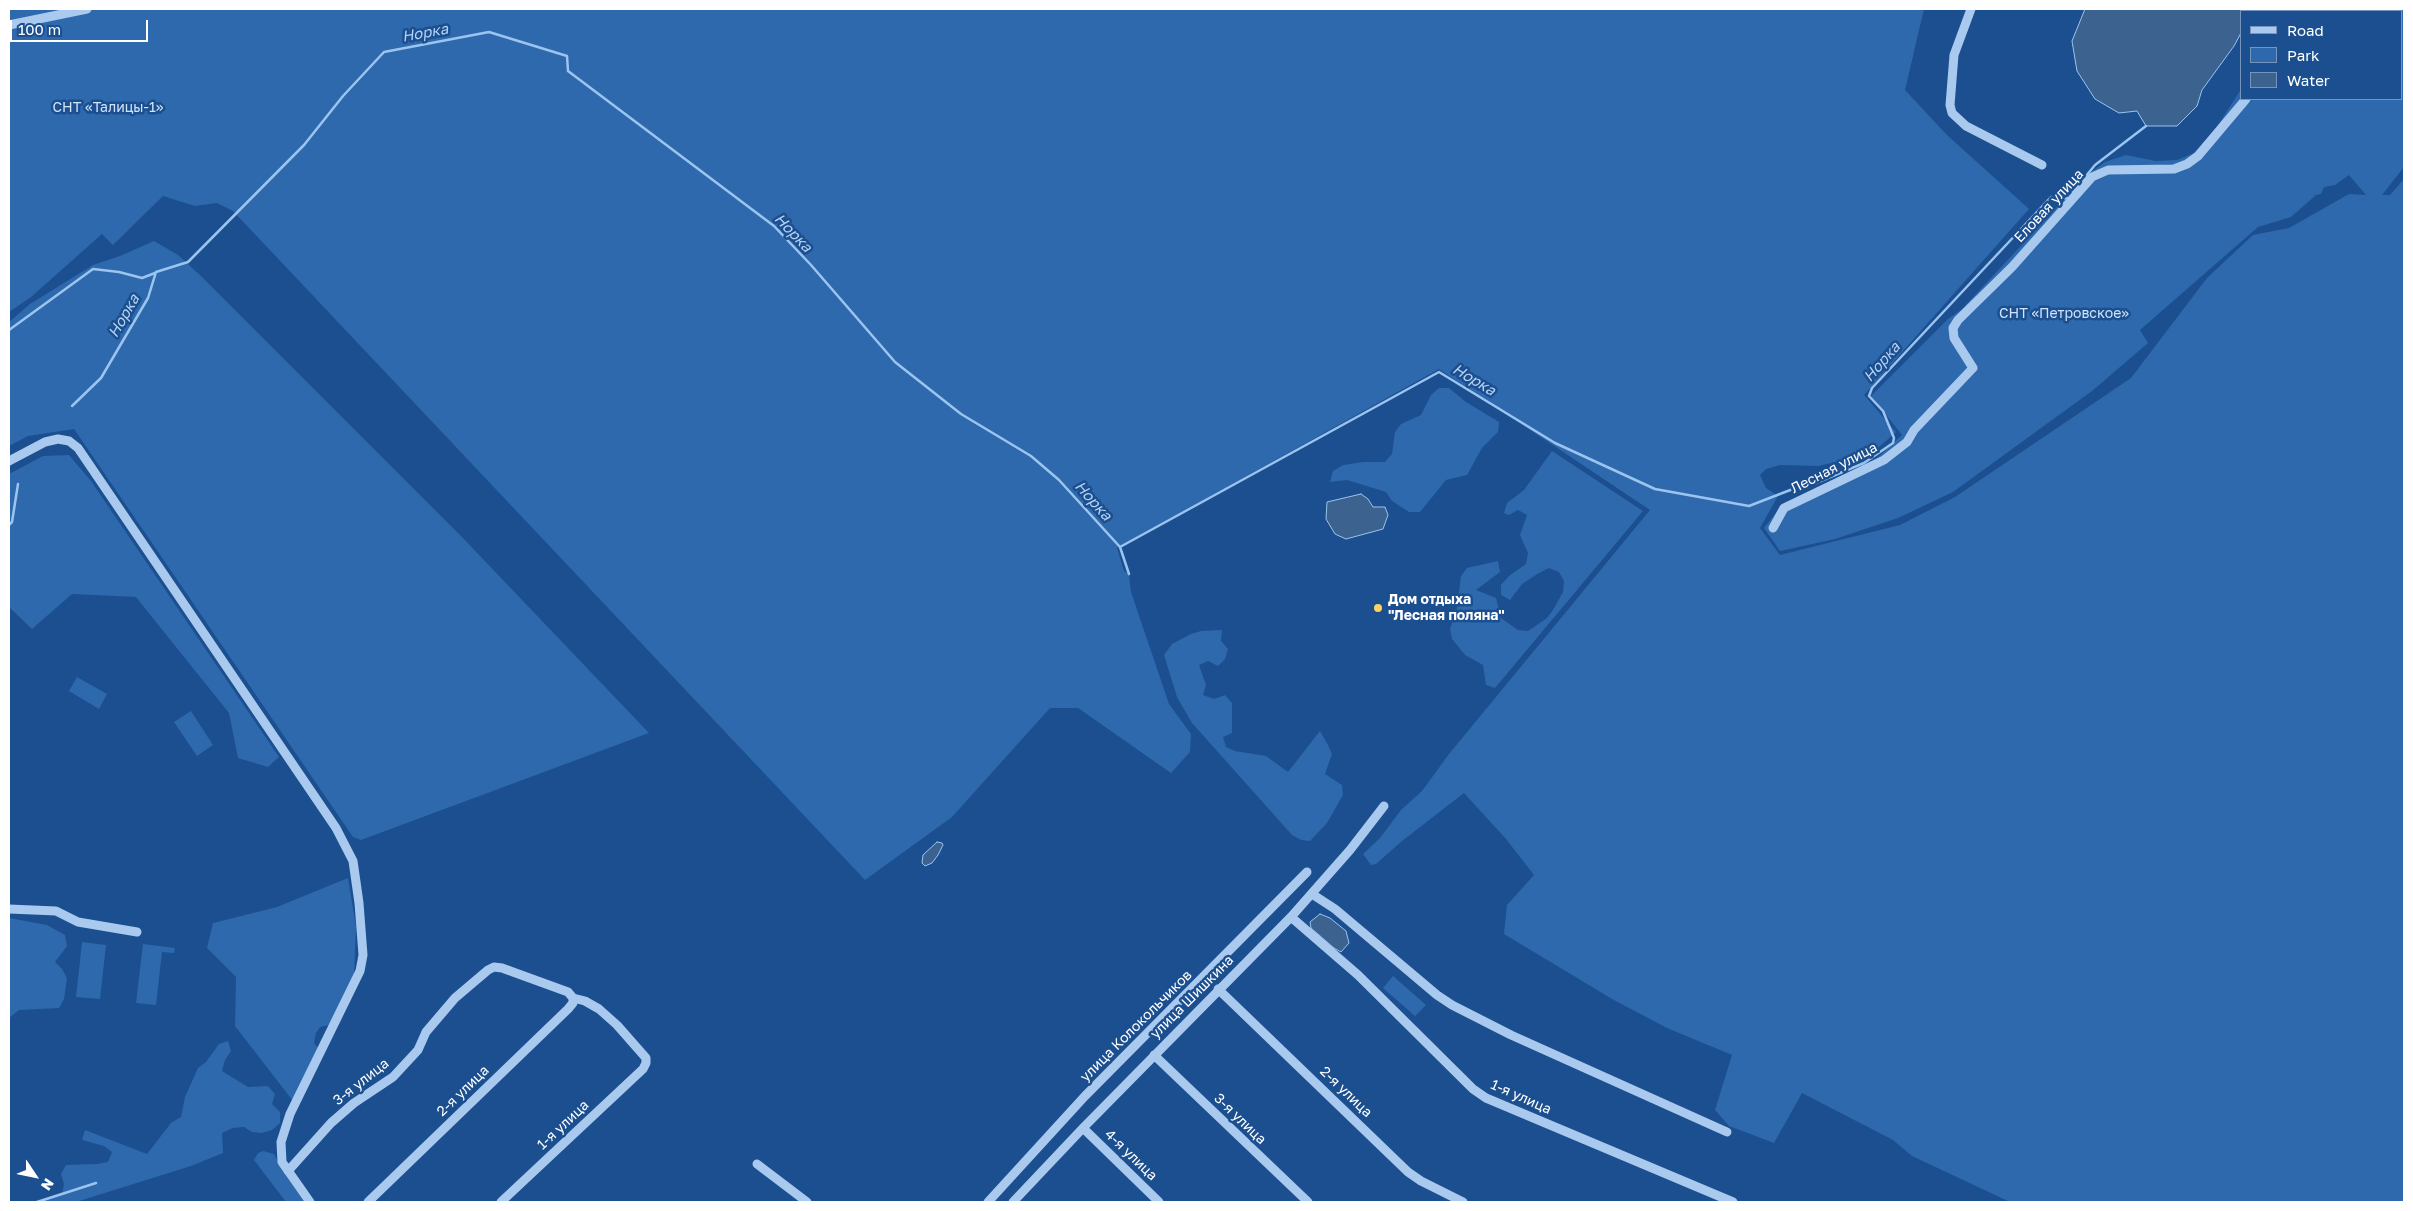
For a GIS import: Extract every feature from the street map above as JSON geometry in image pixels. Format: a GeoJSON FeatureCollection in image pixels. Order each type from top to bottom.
{"type":"FeatureCollection","features":[{"type":"Feature","properties":{"kind":"street"},"geometry":{"type":"LineString","coordinates":[[9,25],[86,9]]}},
{"type":"Feature","properties":{"kind":"street"},"geometry":{"type":"LineString","coordinates":[[1971,9],[1954,54],[1950,105],[1952,112],[1966,126],[2042,165]]}},
{"type":"Feature","properties":{"kind":"street","name":"Еловая улица"},"geometry":{"type":"LineString","coordinates":[[1973,368],[1954,338],[1953,328],[1958,320],[2012,267],[2092,177],[2108,170],[2174,169],[2187,164],[2198,156],[2245,100]]}},
{"type":"Feature","properties":{"kind":"street","name":"Лесная улица"},"geometry":{"type":"LineString","coordinates":[[1773,528],[1784,508],[1884,460],[1906,442],[1914,430],[1973,368]]}},
{"type":"Feature","properties":{"kind":"street"},"geometry":{"type":"LineString","coordinates":[[9,461],[45,442],[58,439],[69,441],[78,448],[114,497],[345,844],[355,870],[363,955],[360,971],[283,1130],[280,1152],[288,1171],[310,1202]]}},
{"type":"Feature","properties":{"kind":"street","name":"улица Шишкина"},"geometry":{"type":"LineString","coordinates":[[1013,1202],[1218,989],[1291,917],[1384,806]]}},
{"type":"Feature","properties":{"kind":"street","name":"улица Колокольчиков"},"geometry":{"type":"LineString","coordinates":[[988,1202],[1085,1096],[1307,872]]}},
{"type":"Feature","properties":{"kind":"street"},"geometry":{"type":"LineString","coordinates":[[1312,894],[1335,909],[1437,995],[1452,1005],[1511,1036],[1727,1132]]}},
{"type":"Feature","properties":{"kind":"street"},"geometry":{"type":"LineString","coordinates":[[9,909],[56,911],[78,922],[137,932]]}},
{"type":"Feature","properties":{"kind":"street","name":"1-я улица"},"geometry":{"type":"LineString","coordinates":[[1291,917],[1358,975],[1473,1089],[1486,1098],[1733,1202]]}},
{"type":"Feature","properties":{"kind":"street","name":"3-я улица"},"geometry":{"type":"LineString","coordinates":[[288,1171],[331,1123],[354,1103],[393,1076],[418,1050],[426,1032],[455,998],[488,970],[494,967],[511,971],[568,992],[574,998]]}},
{"type":"Feature","properties":{"kind":"street","name":"2-я улица"},"geometry":{"type":"LineString","coordinates":[[1218,989],[1408,1172],[1421,1181],[1463,1202]]}},
{"type":"Feature","properties":{"kind":"street","name":"1-я улица"},"geometry":{"type":"LineString","coordinates":[[501,1202],[644,1069],[646,1064],[646,1058],[617,1025],[599,1009],[586,1001],[574,998]]}},
{"type":"Feature","properties":{"kind":"street","name":"2-я улица"},"geometry":{"type":"LineString","coordinates":[[368,1202],[568,1009],[573,1003],[574,998]]}},
{"type":"Feature","properties":{"kind":"street","name":"3-я улица"},"geometry":{"type":"LineString","coordinates":[[1154,1055],[1308,1202]]}},
{"type":"Feature","properties":{"kind":"street","name":"4-я улица"},"geometry":{"type":"LineString","coordinates":[[1083,1128],[1160,1202]]}},
{"type":"Feature","properties":{"kind":"street"},"geometry":{"type":"LineString","coordinates":[[757,1164],[807,1202]]}},
{"type":"Feature","properties":{"kind":"green space"},"geometry":{"type":"Polygon","coordinates":[[[9,9],[1924,9],[1905,90],[1947,135],[2029,209],[1864,395],[1896,432],[1855,465],[1843,460],[1819,466],[1780,465],[1766,469],[1760,475],[1766,488],[1778,496],[1760,528],[1780,555],[1900,525],[1955,497],[2131,378],[2207,278],[2253,235],[2289,228],[2349,194],[2366,195],[2349,175],[2335,185],[2324,187],[2321,194],[2316,195],[2291,217],[2258,227],[2140,330],[2148,343],[2092,391],[1953,492],[1898,518],[1835,539],[1780,551],[1764,528],[1783,504],[1877,458],[1902,435],[1871,396],[1948,319],[1962,309],[2086,176],[2105,162],[2126,155],[2156,161],[2177,160],[2194,153],[2216,128],[2240,91],[2240,100],[2403,100],[2403,10],[2291,9],[2404,9],[2404,167],[2382,195],[2390,195],[2404,179],[2404,1202],[2010,1202],[1912,1156],[1893,1140],[1802,1093],[1774,1143],[1729,1126],[1715,1110],[1732,1055],[1667,1028],[1612,999],[1504,934],[1507,905],[1534,875],[1506,839],[1464,793],[1402,841],[1376,864],[1371,865],[1363,854],[1380,838],[1401,810],[1422,791],[1449,754],[1650,510],[1439,369],[1117,548],[1124,571],[1129,574],[1131,592],[1169,704],[1191,734],[1190,752],[1171,773],[1078,708],[1050,708],[952,817],[865,880],[233,211],[217,203],[195,206],[163,196],[113,245],[102,234],[31,297],[9,312],[9,9]]]}},
{"type":"Feature","properties":{"kind":"green space"},"geometry":{"type":"Polygon","coordinates":[[[154,241],[178,255],[202,277],[461,536],[649,733],[361,840],[353,837],[74,429],[28,436],[9,446],[9,322],[30,304],[93,265],[120,256],[154,241]]]}},
{"type":"Feature","properties":{"kind":"green space"},"geometry":{"type":"Polygon","coordinates":[[[1439,388],[1449,388],[1466,402],[1499,422],[1498,432],[1482,448],[1467,475],[1446,480],[1420,512],[1409,512],[1392,501],[1386,492],[1347,480],[1330,482],[1333,471],[1343,465],[1363,462],[1385,462],[1392,454],[1395,432],[1401,424],[1421,415],[1431,395],[1439,388]]]}},
{"type":"Feature","properties":{"kind":"green space"},"geometry":{"type":"Polygon","coordinates":[[[1552,451],[1643,511],[1495,688],[1486,685],[1483,665],[1465,655],[1452,639],[1450,629],[1457,608],[1461,576],[1467,568],[1498,561],[1500,572],[1476,590],[1496,598],[1501,618],[1518,630],[1528,631],[1547,618],[1553,610],[1563,592],[1564,581],[1559,572],[1549,568],[1522,584],[1510,600],[1501,595],[1501,585],[1509,576],[1526,564],[1528,553],[1520,535],[1527,515],[1518,510],[1509,515],[1504,513],[1507,503],[1524,490],[1552,451]]]}},
{"type":"Feature","properties":{"kind":"green space"},"geometry":{"type":"Polygon","coordinates":[[[69,455],[91,481],[279,757],[268,767],[238,758],[229,713],[136,597],[72,594],[32,629],[9,607],[9,474],[43,456],[69,455]]]}},
{"type":"Feature","properties":{"kind":"green space"},"geometry":{"type":"Polygon","coordinates":[[[1222,630],[1221,641],[1228,649],[1225,659],[1218,666],[1208,661],[1199,665],[1206,685],[1203,695],[1214,699],[1225,695],[1232,703],[1232,733],[1223,737],[1226,747],[1235,751],[1266,756],[1288,772],[1320,731],[1332,754],[1325,774],[1342,785],[1343,795],[1327,823],[1310,841],[1301,840],[1292,835],[1192,723],[1177,697],[1164,655],[1172,644],[1191,634],[1201,631],[1222,630]]]}},
{"type":"Feature","properties":{"kind":"green space"},"geometry":{"type":"Polygon","coordinates":[[[77,677],[107,694],[99,709],[69,691],[77,677]]]}},
{"type":"Feature","properties":{"kind":"green space"},"geometry":{"type":"Polygon","coordinates":[[[191,711],[213,745],[197,756],[174,722],[191,711]]]}},
{"type":"Feature","properties":{"kind":"green space"},"geometry":{"type":"Polygon","coordinates":[[[348,878],[356,927],[354,976],[329,1025],[320,1027],[316,1033],[314,1043],[318,1048],[293,1101],[235,1026],[236,977],[207,948],[213,923],[277,907],[348,878]]]}},
{"type":"Feature","properties":{"kind":"green space"},"geometry":{"type":"Polygon","coordinates":[[[9,918],[47,925],[65,935],[67,946],[55,962],[67,978],[64,999],[59,1008],[19,1010],[9,1018],[9,918]]]}},
{"type":"Feature","properties":{"kind":"green space"},"geometry":{"type":"Polygon","coordinates":[[[82,942],[106,945],[100,999],[76,997],[82,942]]]}},
{"type":"Feature","properties":{"kind":"green space"},"geometry":{"type":"Polygon","coordinates":[[[143,944],[175,948],[174,953],[162,952],[156,1005],[136,1003],[143,944]]]}},
{"type":"Feature","properties":{"kind":"green space"},"geometry":{"type":"Polygon","coordinates":[[[1393,976],[1426,1005],[1415,1016],[1383,988],[1393,976]]]}},
{"type":"Feature","properties":{"kind":"green space"},"geometry":{"type":"Polygon","coordinates":[[[228,1041],[231,1051],[225,1060],[222,1071],[248,1087],[268,1086],[275,1094],[272,1104],[280,1112],[280,1123],[272,1130],[262,1133],[252,1132],[244,1127],[233,1128],[222,1133],[223,1153],[191,1166],[76,1202],[32,1202],[62,1194],[64,1184],[61,1174],[66,1165],[108,1162],[112,1152],[104,1146],[82,1140],[85,1130],[147,1154],[171,1123],[181,1117],[185,1097],[198,1068],[206,1062],[219,1044],[228,1041]]]}},
{"type":"Feature","properties":{"kind":"green space"},"geometry":{"type":"Polygon","coordinates":[[[263,1151],[274,1154],[305,1202],[286,1202],[254,1160],[258,1153],[263,1151]]]}},
{"type":"Feature","properties":{"kind":"water"},"geometry":{"type":"Polygon","coordinates":[[[2085,9],[2253,9],[2240,10],[2240,35],[2234,46],[2202,90],[2197,106],[2177,126],[2146,126],[2137,111],[2119,113],[2095,99],[2077,71],[2072,41],[2085,9]]]}},
{"type":"Feature","properties":{"kind":"water"},"geometry":{"type":"Polygon","coordinates":[[[1361,494],[1368,499],[1373,507],[1385,507],[1388,515],[1383,529],[1346,539],[1335,534],[1326,519],[1327,502],[1361,494]]]}},
{"type":"Feature","properties":{"kind":"water"},"geometry":{"type":"Polygon","coordinates":[[[937,842],[943,845],[938,855],[932,863],[925,866],[922,863],[923,855],[937,842]]]}},
{"type":"Feature","properties":{"kind":"water"},"geometry":{"type":"Polygon","coordinates":[[[1320,914],[1330,918],[1346,931],[1349,943],[1341,952],[1311,928],[1310,922],[1320,914]]]}},
{"type":"Feature","properties":{"kind":"waterway","name":"Норка"},"geometry":{"type":"LineString","coordinates":[[72,406],[101,378],[148,298],[156,272],[188,262],[304,145],[343,96],[384,52],[489,32],[567,56],[568,71],[774,226],[811,265],[895,362],[961,414],[1031,456],[1059,480],[1120,547],[1439,372],[1555,443],[1655,489],[1749,506],[1798,487],[1816,483],[1864,463],[1893,443],[1894,438],[1883,411],[1869,396],[1872,388],[2051,197],[2059,199],[2068,198]]}},
{"type":"Feature","properties":{"kind":"waterway","name":"Норка"},"geometry":{"type":"LineString","coordinates":[[2073,192],[2095,165],[2146,126]]}},
{"type":"Feature","properties":{"kind":"waterway"},"geometry":{"type":"LineString","coordinates":[[9,330],[93,269],[119,272],[142,278],[155,273]]}},
{"type":"Feature","properties":{"kind":"waterway","name":"Норка"},"geometry":{"type":"LineString","coordinates":[[9,525],[12,522],[18,484]]}},
{"type":"Feature","properties":{"kind":"waterway"},"geometry":{"type":"LineString","coordinates":[[1120,547],[1129,574]]}},
{"type":"Feature","properties":{"kind":"waterway"},"geometry":{"type":"LineString","coordinates":[[37,1202],[96,1183]]}},
{"type":"Feature","properties":{"kind":"place","name":"Дом отдыха \"Лесная поляна\""},"geometry":{"type":"Point","coordinates":[1378,608]}},
{"type":"Feature","properties":{"kind":"park label","name":"СНТ «Талицы-1»"},"geometry":{"type":"Point","coordinates":[108,108]}},
{"type":"Feature","properties":{"kind":"park label","name":"СНТ «Петровское»"},"geometry":{"type":"Point","coordinates":[2064,314]}}]}
